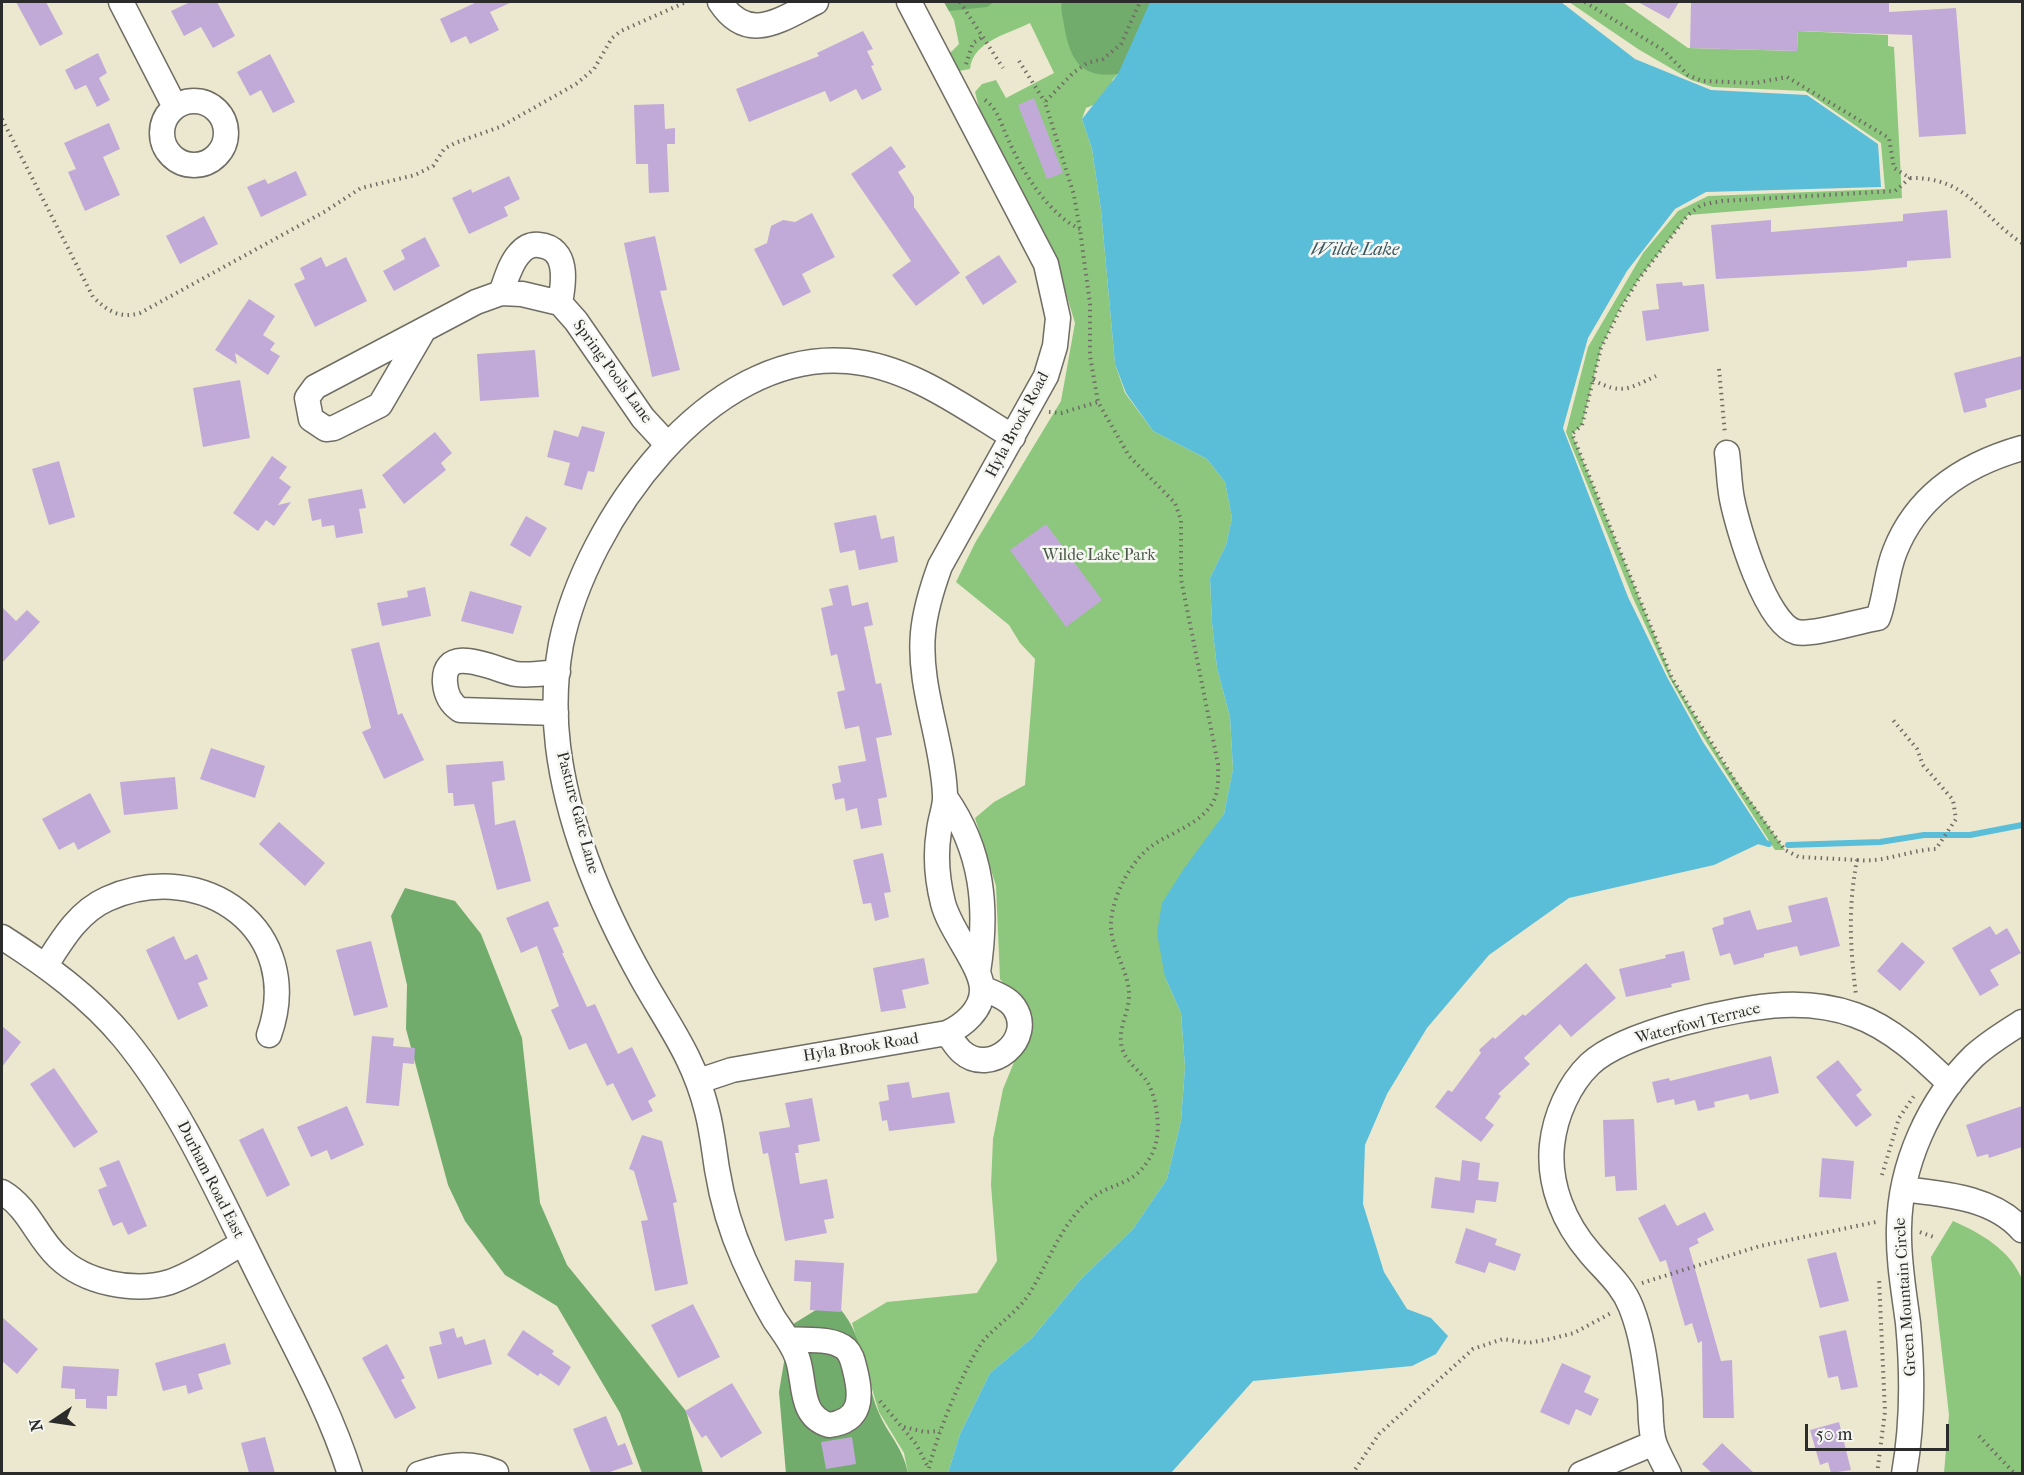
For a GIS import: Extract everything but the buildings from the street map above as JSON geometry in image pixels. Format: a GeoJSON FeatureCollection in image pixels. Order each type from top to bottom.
{"type":"FeatureCollection","features":[{"type":"Feature","properties":{"kind":"street"},"geometry":{"type":"LineString","coordinates":[[121,2],[175,107]]}},
{"type":"Feature","properties":{"kind":"street"},"geometry":{"type":"LineString","coordinates":[[720,2],[739,22],[755,26],[778,20],[816,2]]}},
{"type":"Feature","properties":{"kind":"street","name":"Hyla Brook Road"},"geometry":{"type":"LineString","coordinates":[[909,2],[1035,240],[1046,264],[1058,318],[1055,346],[1046,376],[940,566],[923,632],[924,667],[945,796],[939,832],[939,883],[951,926],[980,980]]}},
{"type":"Feature","properties":{"kind":"street"},"geometry":{"type":"LineString","coordinates":[[501,293],[517,256],[525,248],[536,244],[550,247],[559,256],[564,283],[560,303]]}},
{"type":"Feature","properties":{"kind":"street","name":"Spring Pools Lane"},"geometry":{"type":"LineString","coordinates":[[422,333],[380,405],[334,428],[326,429],[311,418],[307,398],[315,387],[381,350],[422,333],[476,302],[501,293],[522,294],[560,303],[576,321],[643,418],[667,444]]}},
{"type":"Feature","properties":{"kind":"street","name":"Pasture Gate Lane"},"geometry":{"type":"LineString","coordinates":[[788,1339],[744,1261],[728,1218],[699,1081],[686,1050],[644,983],[614,927],[594,877],[566,786],[558,748],[556,713],[558,672],[568,619],[596,548],[616,513],[667,444],[709,407],[730,392],[756,379],[814,363],[845,360],[872,364],[900,373],[932,388],[1013,437]]}},
{"type":"Feature","properties":{"kind":"street"},"geometry":{"type":"LineString","coordinates":[[1727,453],[1731,496],[1747,552],[1772,610],[1781,624],[1802,633],[1878,618],[1895,551],[1906,528],[1920,508],[1937,490],[1972,466],[2022,448]]}},
{"type":"Feature","properties":{"kind":"street"},"geometry":{"type":"LineString","coordinates":[[556,713],[460,710],[452,704],[445,682],[446,670],[453,663],[464,660],[520,674],[558,672]]}},
{"type":"Feature","properties":{"kind":"street","name":"Hyla Brook Road"},"geometry":{"type":"LineString","coordinates":[[699,1081],[732,1070],[947,1033],[960,1027],[981,1004],[980,980],[984,919],[980,874],[965,828],[945,796]]}},
{"type":"Feature","properties":{"kind":"street"},"geometry":{"type":"LineString","coordinates":[[46,965],[73,925],[106,899],[150,886],[194,888],[214,895],[235,908],[250,923],[272,961],[278,1000],[269,1035]]}},
{"type":"Feature","properties":{"kind":"street","name":"Durham Road East"},"geometry":{"type":"LineString","coordinates":[[2,937],[46,965],[90,1003],[123,1037],[150,1072],[175,1111],[331,1418],[350,1473]]}},
{"type":"Feature","properties":{"kind":"street"},"geometry":{"type":"LineString","coordinates":[[947,1033],[961,1051],[981,1060],[992,1060],[1012,1047],[1018,1035],[1018,1018],[1014,1007],[980,980]]}},
{"type":"Feature","properties":{"kind":"street","name":"Waterfowl Terrace"},"geometry":{"type":"LineString","coordinates":[[1669,1473],[1654,1443],[1640,1330],[1624,1293],[1574,1232],[1560,1205],[1551,1173],[1552,1143],[1560,1112],[1572,1086],[1590,1064],[1612,1048],[1644,1034],[1756,1007],[1806,1005],[1855,1015],[1872,1024],[1909,1046],[1950,1084]]}},
{"type":"Feature","properties":{"kind":"street","name":"Green Mountain Circle"},"geometry":{"type":"LineString","coordinates":[[1904,1473],[1911,1438],[1913,1405],[1899,1238],[1903,1189],[1911,1156],[1927,1119],[1950,1084],[1975,1056],[2022,1022]]}},
{"type":"Feature","properties":{"kind":"street"},"geometry":{"type":"LineString","coordinates":[[1903,1189],[1979,1203],[2014,1221],[2022,1230]]}},
{"type":"Feature","properties":{"kind":"street"},"geometry":{"type":"LineString","coordinates":[[2,1192],[15,1200],[29,1216],[41,1237],[58,1257],[77,1272],[101,1282],[127,1285],[169,1282],[243,1243]]}},
{"type":"Feature","properties":{"kind":"street"},"geometry":{"type":"LineString","coordinates":[[1581,1473],[1654,1443]]}},
{"type":"Feature","properties":{"kind":"street"},"geometry":{"type":"LineString","coordinates":[[419,1473],[460,1464],[478,1465],[496,1472]]}},
{"type":"Feature","properties":{"kind":"path"},"geometry":{"type":"LineString","coordinates":[[2,119],[93,297],[115,315],[128,316],[140,313],[324,212],[361,188],[394,182],[433,166],[444,149],[500,127],[576,84],[594,69],[612,38],[686,2]]}},
{"type":"Feature","properties":{"kind":"path"},"geometry":{"type":"LineString","coordinates":[[960,2],[1003,68]]}},
{"type":"Feature","properties":{"kind":"path"},"geometry":{"type":"LineString","coordinates":[[1045,102],[1072,73],[1087,63],[1103,59],[1121,44],[1140,2]]}},
{"type":"Feature","properties":{"kind":"path"},"geometry":{"type":"LineString","coordinates":[[1585,2],[1663,50],[1688,75],[1702,81],[1755,83],[1787,77],[1889,138],[1894,168],[1910,178],[1930,178],[1973,197],[2009,235],[2022,243]]}},
{"type":"Feature","properties":{"kind":"path"},"geometry":{"type":"LineString","coordinates":[[965,70],[967,54],[973,43],[984,36]]}},
{"type":"Feature","properties":{"kind":"path"},"geometry":{"type":"LineString","coordinates":[[928,1473],[940,1431],[983,1342],[1030,1293],[1065,1227],[1085,1204],[1104,1188],[1126,1183],[1140,1174],[1154,1150],[1157,1115],[1153,1098],[1148,1084],[1125,1056],[1120,1043],[1129,991],[1111,925],[1113,908],[1135,862],[1149,848],[1205,812],[1214,801],[1218,784],[1218,764],[1181,579],[1181,520],[1175,503],[1128,456],[1098,402],[1090,356],[1090,304],[1074,195],[1045,102],[1019,61]]}},
{"type":"Feature","properties":{"kind":"path"},"geometry":{"type":"LineString","coordinates":[[982,98],[996,110],[1009,141],[1053,209],[1069,224],[1080,230]]}},
{"type":"Feature","properties":{"kind":"path"},"geometry":{"type":"LineString","coordinates":[[1893,720],[1917,749],[1923,765],[1953,800],[1956,819],[1936,849],[1922,850],[1872,862],[1799,857],[1785,850],[1721,759],[1672,678],[1572,434],[1582,425],[1601,348],[1620,310],[1638,280],[1688,215],[1701,205],[1722,201],[1895,191],[1910,178]]}},
{"type":"Feature","properties":{"kind":"path"},"geometry":{"type":"LineString","coordinates":[[1719,369],[1722,418]]}},
{"type":"Feature","properties":{"kind":"path"},"geometry":{"type":"LineString","coordinates":[[1593,380],[1623,391],[1656,376]]}},
{"type":"Feature","properties":{"kind":"path"},"geometry":{"type":"LineString","coordinates":[[1857,860],[1850,895],[1849,926],[1857,1001]]}},
{"type":"Feature","properties":{"kind":"path"},"geometry":{"type":"LineString","coordinates":[[1624,1293],[1634,1285],[1760,1245],[1876,1222]]}},
{"type":"Feature","properties":{"kind":"path"},"geometry":{"type":"LineString","coordinates":[[1352,1473],[1372,1441],[1400,1412],[1431,1389],[1473,1348],[1503,1339],[1528,1343],[1551,1339],[1574,1333],[1609,1314]]}},
{"type":"Feature","properties":{"kind":"path"},"geometry":{"type":"LineString","coordinates":[[903,1427],[925,1432],[940,1431]]}},
{"type":"Feature","properties":{"kind":"path"},"geometry":{"type":"LineString","coordinates":[[1979,1436],[2015,1473]]}},
{"type":"Feature","properties":{"kind":"green space","name":"Wilde Lake Park"},"geometry":{"type":"Polygon","coordinates":[[[944,2],[1151,2],[1127,65],[1113,79],[1107,92],[1096,104],[1086,108],[1082,119],[1092,149],[1101,210],[1115,364],[1125,393],[1153,431],[1207,459],[1225,482],[1232,518],[1226,545],[1210,578],[1217,668],[1230,717],[1233,769],[1224,814],[1205,842],[1165,977],[1181,1013],[1185,1067],[1181,1121],[1167,1179],[1133,1229],[1081,1279],[1032,1338],[990,1373],[960,1434],[948,1473],[908,1473],[904,1453],[879,1412],[852,1323],[887,1302],[977,1293],[997,1261],[991,1185],[993,1139],[1003,1089],[1024,1038],[1018,1001],[1000,979],[996,886],[975,818],[994,802],[1025,785],[1035,659],[1020,643],[1009,625],[956,582],[975,543],[1061,401],[1075,323],[1059,270],[981,115],[975,92],[982,84],[996,80],[1006,98],[1054,73],[1030,23],[985,45],[973,59],[970,69],[959,71],[950,53],[959,44],[954,20],[944,2]]]}},
{"type":"Feature","properties":{"kind":"green space"},"geometry":{"type":"Polygon","coordinates":[[[944,2],[994,2],[987,7],[949,11],[944,2]]]}},
{"type":"Feature","properties":{"kind":"green space"},"geometry":{"type":"Polygon","coordinates":[[[1062,2],[1151,2],[1138,43],[1118,74],[1094,73],[1079,64],[1066,37],[1061,10],[1062,2]]]}},
{"type":"Feature","properties":{"kind":"green space"},"geometry":{"type":"Polygon","coordinates":[[[1569,2],[1623,2],[1688,48],[1797,51],[1798,31],[1888,35],[1888,46],[1894,47],[1902,198],[1688,215],[1638,280],[1619,310],[1601,348],[1582,425],[1572,434],[1672,678],[1721,759],[1785,850],[1775,850],[1700,732],[1669,677],[1633,598],[1566,432],[1588,347],[1643,253],[1678,211],[1708,196],[1885,189],[1881,143],[1805,91],[1713,87],[1691,80],[1638,49],[1569,2]]]}},
{"type":"Feature","properties":{"kind":"green space"},"geometry":{"type":"Polygon","coordinates":[[[405,888],[455,901],[481,934],[522,1038],[540,1203],[567,1265],[686,1411],[703,1473],[642,1473],[620,1413],[557,1306],[505,1275],[465,1221],[448,1185],[406,1029],[407,985],[391,916],[405,888]]]}},
{"type":"Feature","properties":{"kind":"green space"},"geometry":{"type":"Polygon","coordinates":[[[1953,1221],[1994,1244],[2010,1259],[2022,1279],[2022,1473],[1944,1473],[1949,1415],[1931,1257],[1953,1221]]]}},
{"type":"Feature","properties":{"kind":"green space"},"geometry":{"type":"Polygon","coordinates":[[[819,1308],[841,1310],[849,1321],[859,1345],[878,1411],[899,1447],[908,1473],[786,1474],[779,1392],[790,1326],[819,1308]]]}},
{"type":"Feature","properties":{"kind":"water","name":"Wilde Lake"},"geometry":{"type":"Polygon","coordinates":[[[1150,2],[1561,2],[1635,59],[1711,90],[1807,95],[1878,144],[1881,187],[1706,192],[1675,209],[1627,271],[1588,338],[1563,428],[1628,597],[1667,677],[1703,742],[1767,840],[1714,865],[1569,898],[1489,955],[1427,1028],[1387,1094],[1365,1145],[1363,1204],[1384,1272],[1407,1309],[1431,1318],[1448,1336],[1436,1354],[1412,1366],[1253,1381],[1171,1473],[948,1473],[960,1434],[990,1373],[1032,1338],[1081,1279],[1133,1229],[1167,1179],[1181,1121],[1185,1067],[1181,1013],[1165,977],[1157,933],[1162,903],[1224,814],[1233,769],[1230,717],[1217,668],[1210,578],[1226,545],[1232,518],[1225,482],[1207,459],[1153,431],[1126,393],[1115,364],[1101,210],[1092,149],[1082,119],[1118,74],[1150,2]]]}},
{"type":"Feature","properties":{"kind":"waterway"},"geometry":{"type":"LineString","coordinates":[[1788,845],[1880,842],[1924,835],[1970,835],[2022,825]]}},
{"type":"Feature","properties":{"kind":"waterway"},"geometry":{"type":"LineString","coordinates":[[1755,840],[1769,844]]}}]}
